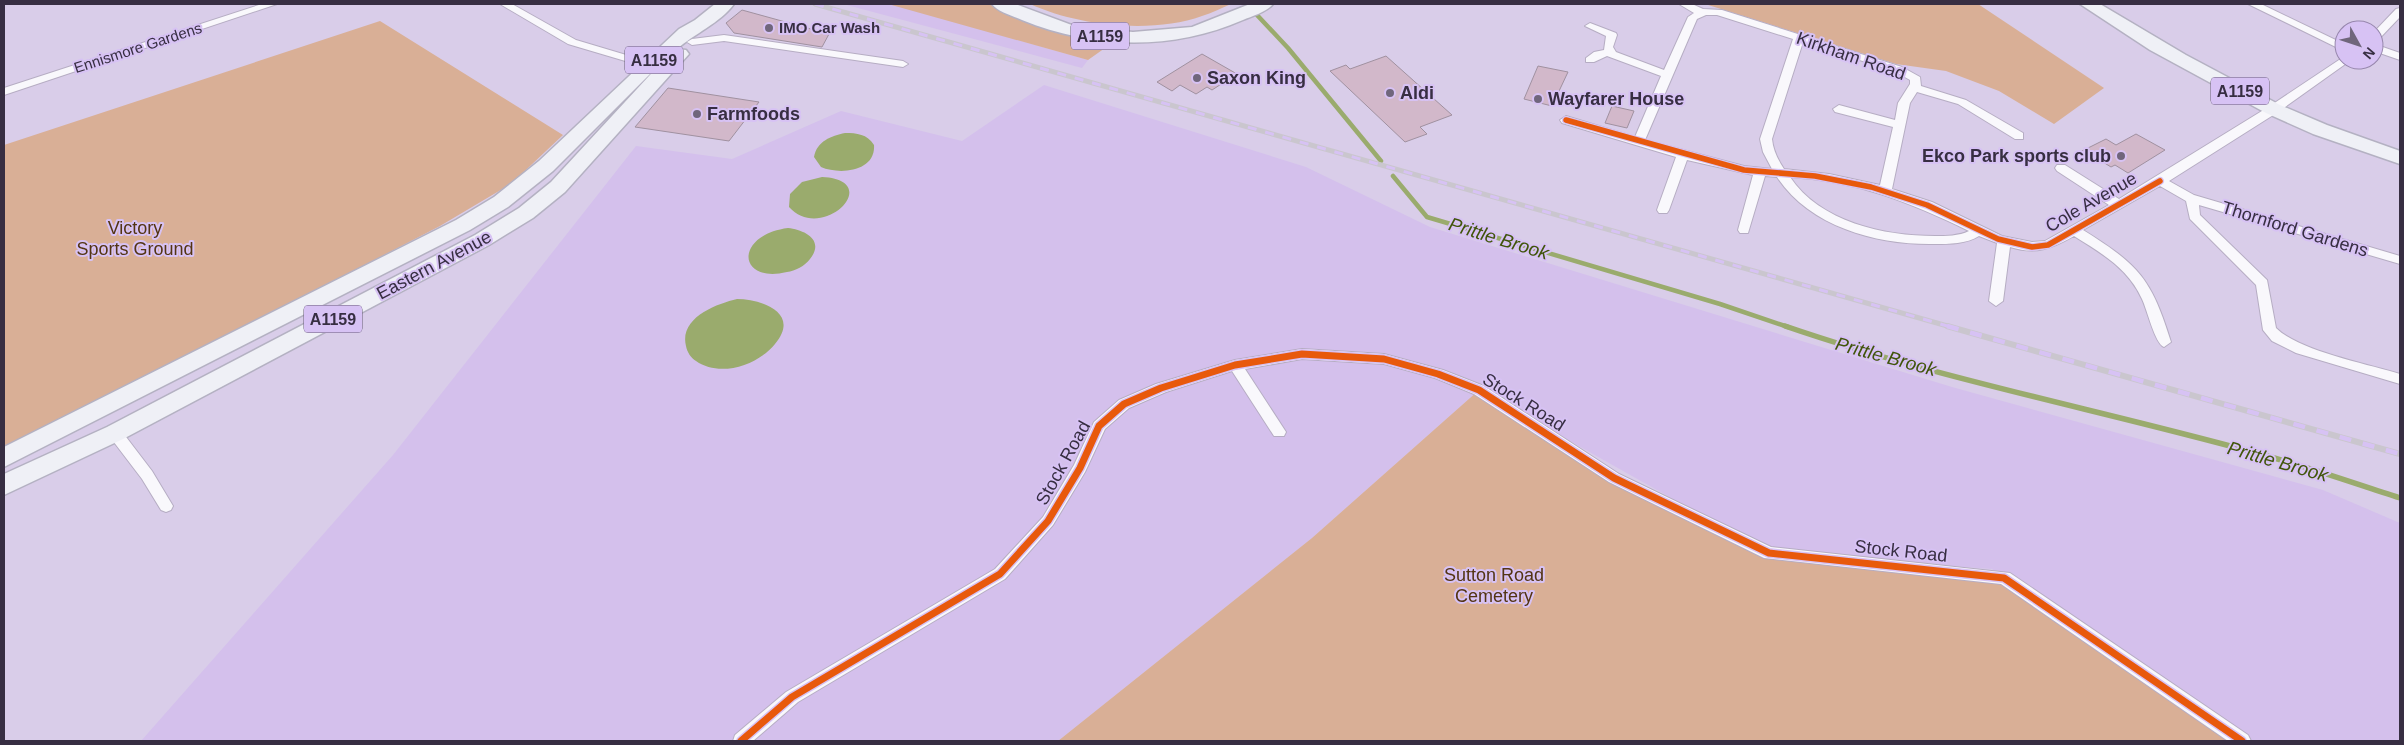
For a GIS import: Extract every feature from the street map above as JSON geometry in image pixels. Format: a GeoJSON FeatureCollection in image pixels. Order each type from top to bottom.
{"type":"FeatureCollection","features":[{"type":"Feature","properties":{"kind":"main road","name":"A1159"},"geometry":{"type":"LineString","coordinates":[[1001,4],[1057,28],[1084,35],[1139,37],[1181,34],[1204,29],[1264,4]]}},
{"type":"Feature","properties":{"kind":"main road","name":"A1159"},"geometry":{"type":"LineString","coordinates":[[2089,4],[2182,60],[2274,109],[2344,139],[2400,158]]}},
{"type":"Feature","properties":{"kind":"main road","name":"Eastern Avenue"},"geometry":{"type":"LineString","coordinates":[[4,458],[463,225],[501,202],[546,166],[649,65],[685,33],[701,24],[723,5]]}},
{"type":"Feature","properties":{"kind":"main road","name":"Eastern Avenue"},"geometry":{"type":"LineString","coordinates":[[4,485],[115,433],[482,240],[526,213],[558,187],[692,42],[701,24]]}},
{"type":"Feature","properties":{"kind":"street","name":"Ennismore Gardens"},"geometry":{"type":"LineString","coordinates":[[4,92],[272,4]]}},
{"type":"Feature","properties":{"kind":"street"},"geometry":{"type":"LineString","coordinates":[[505,4],[572,42],[649,65]]}},
{"type":"Feature","properties":{"kind":"street","name":"Kirkham Road"},"geometry":{"type":"LineString","coordinates":[[1684,4],[1701,12],[1718,12],[1906,72],[1916,79],[1914,87],[1904,103],[1885,191]]}},
{"type":"Feature","properties":{"kind":"street"},"geometry":{"type":"LineString","coordinates":[[2253,4],[2334,43]]}},
{"type":"Feature","properties":{"kind":"street"},"geometry":{"type":"LineString","coordinates":[[2384,28],[2400,11]]}},
{"type":"Feature","properties":{"kind":"street"},"geometry":{"type":"LineString","coordinates":[[1638,140],[1693,17],[1701,12]]}},
{"type":"Feature","properties":{"kind":"street"},"geometry":{"type":"LineString","coordinates":[[701,24],[719,33],[724,38]]}},
{"type":"Feature","properties":{"kind":"street"},"geometry":{"type":"LineString","coordinates":[[1590,26],[1612,35],[1608,47],[1609,52]]}},
{"type":"Feature","properties":{"kind":"street"},"geometry":{"type":"LineString","coordinates":[[692,42],[724,38],[903,64]]}},
{"type":"Feature","properties":{"kind":"street"},"geometry":{"type":"LineString","coordinates":[[1799,38],[1766,139],[1766,147],[1779,173],[1790,186],[1812,205],[1854,227],[1908,241],[1964,239],[1980,229]]}},
{"type":"Feature","properties":{"kind":"street"},"geometry":{"type":"LineString","coordinates":[[2384,51],[2400,57]]}},
{"type":"Feature","properties":{"kind":"street"},"geometry":{"type":"LineString","coordinates":[[1590,60],[1598,54],[1609,52],[1668,75]]}},
{"type":"Feature","properties":{"kind":"street"},"geometry":{"type":"LineString","coordinates":[[2160,180],[2274,109],[2334,68]]}},
{"type":"Feature","properties":{"kind":"street"},"geometry":{"type":"LineString","coordinates":[[1914,87],[1962,102],[2019,136]]}},
{"type":"Feature","properties":{"kind":"street"},"geometry":{"type":"LineString","coordinates":[[1838,109],[1899,125]]}},
{"type":"Feature","properties":{"kind":"street","name":"Cole Avenue"},"geometry":{"type":"LineString","coordinates":[[1566,120],[1683,154],[1760,173],[1826,178],[1885,191],[1935,208],[2004,241],[2024,248],[2048,245],[2160,180]]}},
{"type":"Feature","properties":{"kind":"street"},"geometry":{"type":"LineString","coordinates":[[1663,210],[1683,154]]}},
{"type":"Feature","properties":{"kind":"street"},"geometry":{"type":"LineString","coordinates":[[2061,168],[2117,204]]}},
{"type":"Feature","properties":{"kind":"street"},"geometry":{"type":"LineString","coordinates":[[1744,230],[1760,173]]}},
{"type":"Feature","properties":{"kind":"street","name":"Thornford Gardens"},"geometry":{"type":"LineString","coordinates":[[2160,180],[2190,198],[2400,260]]}},
{"type":"Feature","properties":{"kind":"street","name":"Thornford Gardens"},"geometry":{"type":"LineString","coordinates":[[2190,198],[2193,203],[2194,216],[2262,283],[2270,330],[2278,337],[2301,349],[2400,378]]}},
{"type":"Feature","properties":{"kind":"street"},"geometry":{"type":"LineString","coordinates":[[2074,230],[2120,260],[2132,272],[2141,284],[2154,312],[2164,342]]}},
{"type":"Feature","properties":{"kind":"street"},"geometry":{"type":"LineString","coordinates":[[1996,301],[2004,241]]}},
{"type":"Feature","properties":{"kind":"street","name":"Stock Road"},"geometry":{"type":"LineString","coordinates":[[742,741],[792,698],[1000,574],[1048,521],[1080,468],[1099,426],[1124,404],[1161,388],[1235,365],[1302,354],[1384,359],[1438,374],[1479,390],[1614,478],[1769,552],[2004,578],[2242,741]]}},
{"type":"Feature","properties":{"kind":"street"},"geometry":{"type":"LineString","coordinates":[[1235,365],[1278,432]]}},
{"type":"Feature","properties":{"kind":"street"},"geometry":{"type":"LineString","coordinates":[[115,433],[147,475],[166,506]]}},
{"type":"Feature","properties":{"kind":"shaded area"},"geometry":{"type":"Polygon","coordinates":[[[843,4],[891,4],[1088,60],[1082,68],[843,4]]]}},
{"type":"Feature","properties":{"kind":"shaded area"},"geometry":{"type":"Polygon","coordinates":[[[1044,85],[1306,167],[1430,227],[1952,387],[2323,490],[2400,523],[2400,741],[2241,741],[1992,569],[1769,553],[1479,390],[1312,538],[1058,741],[141,741],[393,455],[636,146],[732,159],[841,111],[962,141],[1044,85]]]}},
{"type":"Feature","properties":{"kind":"shaded area"},"geometry":{"type":"Polygon","coordinates":[[[845,133],[861,135],[871,141],[874,145],[873,154],[869,161],[863,166],[846,171],[821,167],[814,157],[818,147],[825,140],[845,133]]]}},
{"type":"Feature","properties":{"kind":"shaded area"},"geometry":{"type":"Polygon","coordinates":[[[822,177],[840,181],[848,188],[848,198],[842,207],[831,215],[817,218],[803,216],[789,207],[790,194],[802,182],[822,177]]]}},
{"type":"Feature","properties":{"kind":"shaded area"},"geometry":{"type":"Polygon","coordinates":[[[788,228],[801,231],[814,241],[814,252],[808,262],[793,271],[770,274],[758,271],[751,265],[748,257],[751,248],[758,240],[770,232],[788,228]]]}},
{"type":"Feature","properties":{"kind":"shaded area"},"geometry":{"type":"Polygon","coordinates":[[[737,299],[767,305],[781,316],[784,324],[782,333],[775,344],[759,358],[738,367],[716,368],[696,361],[688,353],[685,336],[688,328],[701,314],[737,299]]]}},
{"type":"Feature","properties":{"kind":"green space"},"geometry":{"type":"Polygon","coordinates":[[[888,4],[994,4],[1028,20],[1105,48],[1088,60],[888,4]]]}},
{"type":"Feature","properties":{"kind":"green space"},"geometry":{"type":"Polygon","coordinates":[[[1030,4],[1231,4],[1206,15],[1182,22],[1138,26],[1115,25],[1070,18],[1030,4]]]}},
{"type":"Feature","properties":{"kind":"green space"},"geometry":{"type":"Polygon","coordinates":[[[1705,4],[1978,4],[2104,88],[2054,124],[1999,91],[1946,71],[1896,64],[1705,4]]]}},
{"type":"Feature","properties":{"kind":"green space","name":"Victory Sports Ground"},"geometry":{"type":"Polygon","coordinates":[[[380,21],[563,135],[511,184],[440,226],[4,452],[4,145],[380,21]]]}},
{"type":"Feature","properties":{"kind":"green space","name":"Sutton Road Cemetery"},"geometry":{"type":"Polygon","coordinates":[[[1479,390],[1614,478],[1769,552],[2004,578],[2242,741],[1058,741],[1312,538],[1479,390]]]}},
{"type":"Feature","properties":{"kind":"building","name":"IMO Car Wash"},"geometry":{"type":"Polygon","coordinates":[[[742,10],[829,34],[822,47],[734,33],[726,23],[742,10]]]}},
{"type":"Feature","properties":{"kind":"building","name":"Saxon King"},"geometry":{"type":"Polygon","coordinates":[[[1202,54],[1237,74],[1212,90],[1207,87],[1196,94],[1180,85],[1172,91],[1157,82],[1202,54]]]}},
{"type":"Feature","properties":{"kind":"building","name":"Aldi"},"geometry":{"type":"Polygon","coordinates":[[[1386,56],[1452,115],[1420,127],[1427,134],[1405,142],[1330,71],[1346,65],[1350,69],[1386,56]]]}},
{"type":"Feature","properties":{"kind":"building"},"geometry":{"type":"Polygon","coordinates":[[[1538,66],[1568,72],[1552,106],[1524,99],[1538,66]]]}},
{"type":"Feature","properties":{"kind":"building","name":"Farmfoods"},"geometry":{"type":"Polygon","coordinates":[[[668,88],[759,102],[729,141],[635,127],[668,88]]]}},
{"type":"Feature","properties":{"kind":"building"},"geometry":{"type":"Polygon","coordinates":[[[1612,106],[1634,111],[1627,128],[1605,123],[1612,106]]]}},
{"type":"Feature","properties":{"kind":"building","name":"Ekco Park sports club"},"geometry":{"type":"Polygon","coordinates":[[[2136,134],[2165,150],[2128,173],[2115,165],[2111,167],[2098,159],[2094,161],[2080,152],[2106,139],[2116,145],[2136,134]]]}},
{"type":"Feature","properties":{"kind":"waterway","name":"Prittle Brook"},"geometry":{"type":"LineString","coordinates":[[1257,15],[1288,48],[1381,161]]}},
{"type":"Feature","properties":{"kind":"waterway","name":"Prittle Brook"},"geometry":{"type":"LineString","coordinates":[[1393,176],[1427,217],[1720,304],[1786,326]]}},
{"type":"Feature","properties":{"kind":"waterway","name":"Prittle Brook"},"geometry":{"type":"LineString","coordinates":[[1786,326],[1904,363],[2267,456],[2400,498]]}},
{"type":"Feature","properties":{"kind":"railway"},"geometry":{"type":"LineString","coordinates":[[815,4],[1951,327]]}},
{"type":"Feature","properties":{"kind":"railway"},"geometry":{"type":"LineString","coordinates":[[1947,326],[2400,454]]}},
{"type":"Feature","properties":{"kind":"cycle path"},"geometry":{"type":"LineString","coordinates":[[1566,120],[1677,153],[1744,170],[1815,176],[1885,191],[1927,205],[1998,239],[2032,247],[2048,245],[2160,181]]}},
{"type":"Feature","properties":{"kind":"cycle path"},"geometry":{"type":"LineString","coordinates":[[741,741],[792,697],[1000,574],[1048,521],[1080,468],[1099,426],[1124,404],[1161,388],[1235,365],[1302,354],[1384,359],[1438,374],[1479,390],[1614,478],[1769,553],[2004,578],[2242,741]]}},
{"type":"Feature","properties":{"kind":"place","name":"IMO Car Wash"},"geometry":{"type":"Point","coordinates":[769,28]}},
{"type":"Feature","properties":{"kind":"place","name":"Saxon King"},"geometry":{"type":"Point","coordinates":[1197,78]}},
{"type":"Feature","properties":{"kind":"place","name":"Aldi"},"geometry":{"type":"Point","coordinates":[1390,93]}},
{"type":"Feature","properties":{"kind":"place","name":"Wayfarer House"},"geometry":{"type":"Point","coordinates":[1538,99]}},
{"type":"Feature","properties":{"kind":"place","name":"Farmfoods"},"geometry":{"type":"Point","coordinates":[697,114]}},
{"type":"Feature","properties":{"kind":"place","name":"Ekco Park sports club"},"geometry":{"type":"Point","coordinates":[2121,156]}}]}
